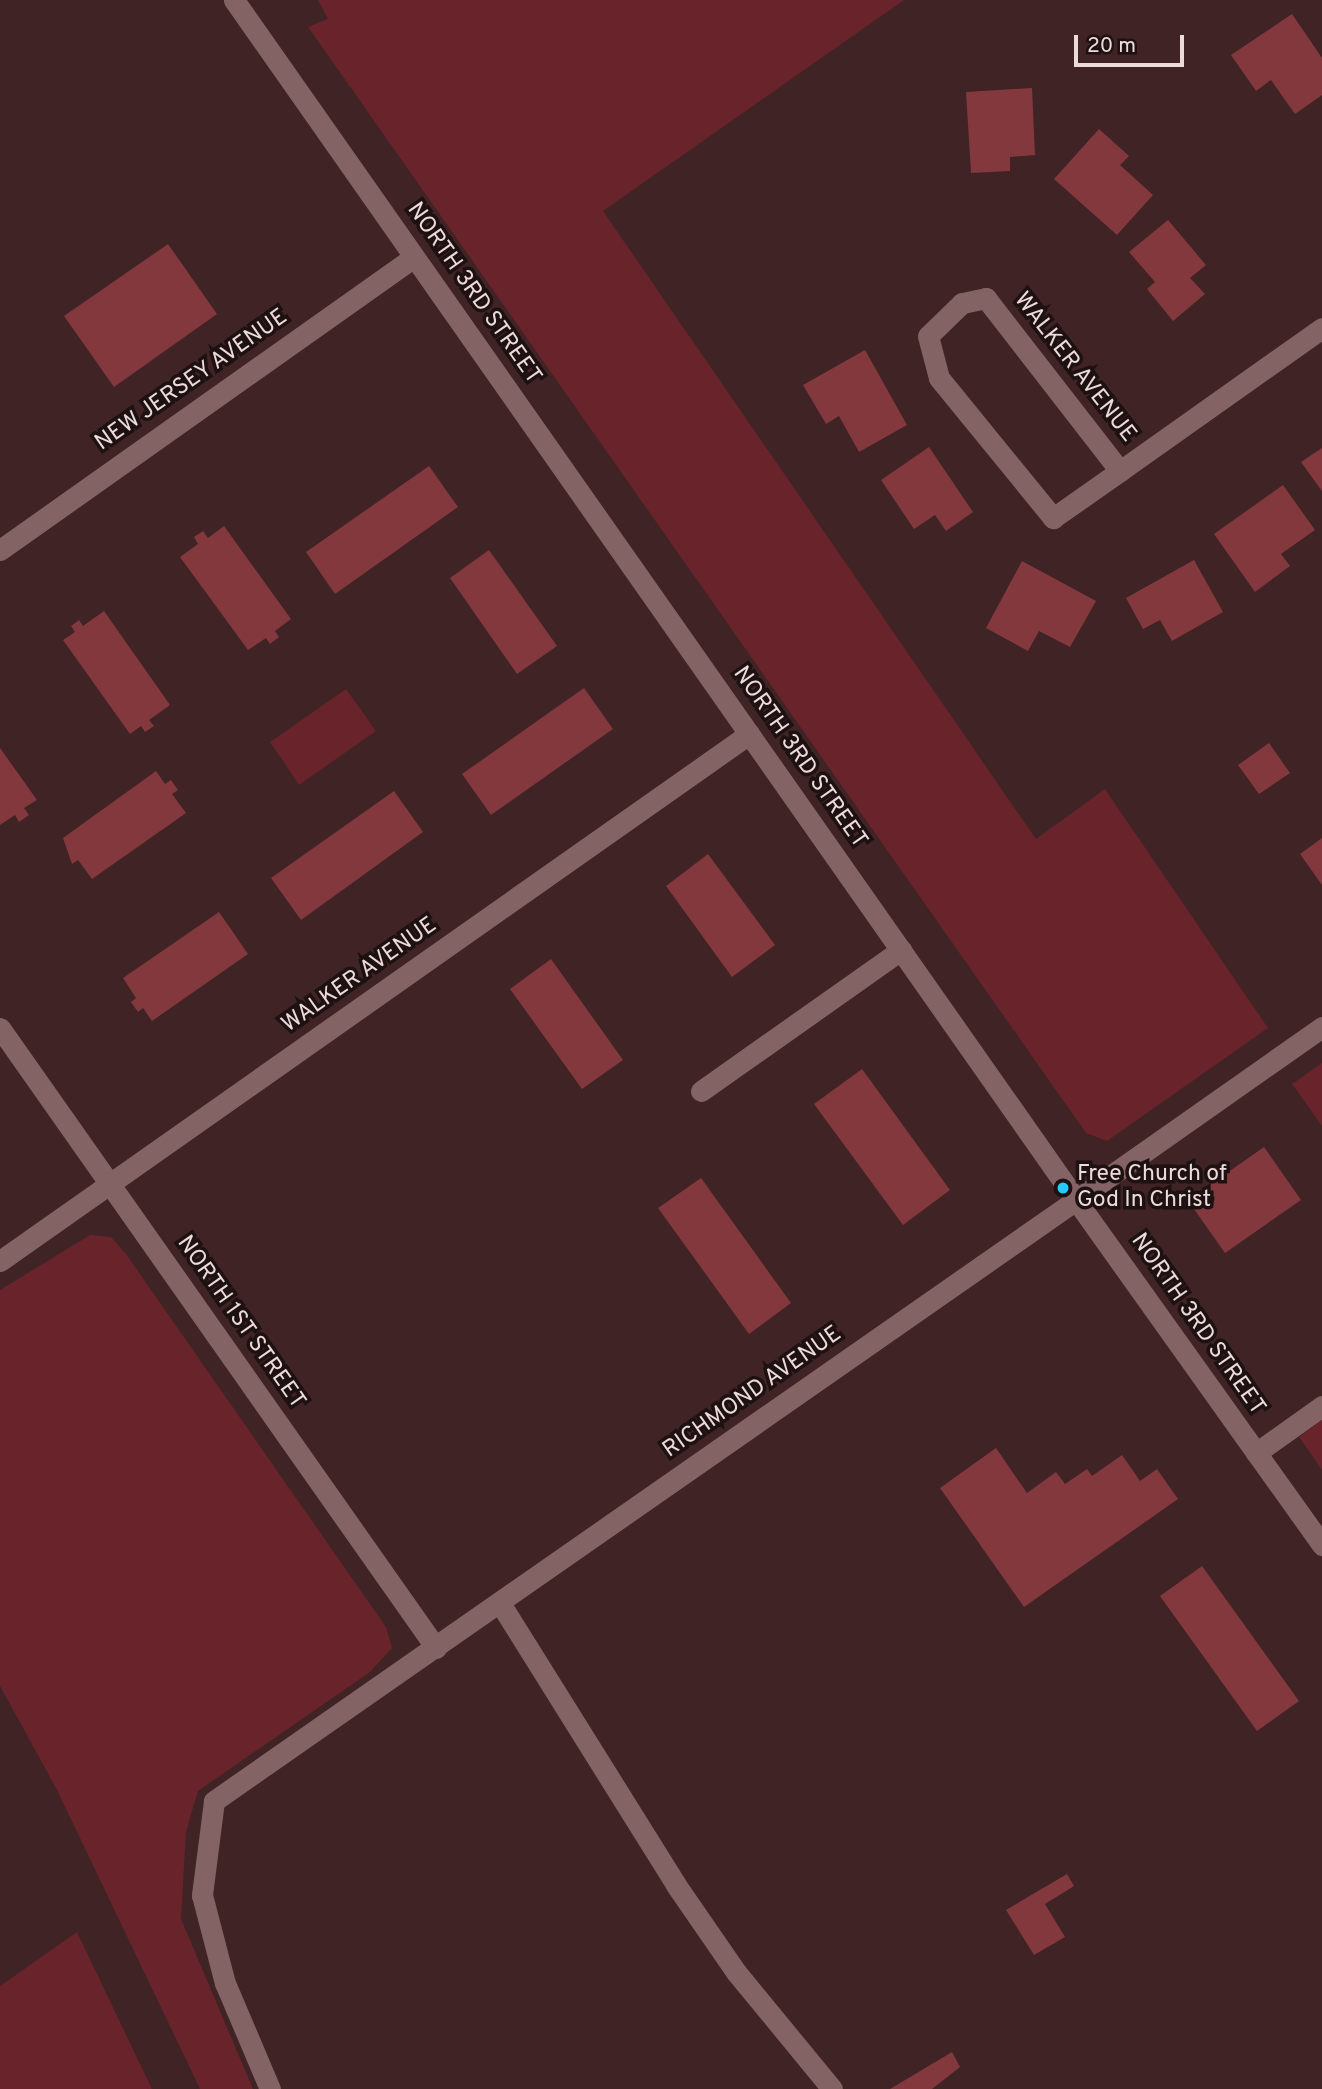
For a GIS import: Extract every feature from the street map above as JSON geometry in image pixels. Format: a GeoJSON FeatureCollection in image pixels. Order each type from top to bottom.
{"type":"FeatureCollection","features":[{"type":"Feature","properties":{"kind":"street","name":"NORTH 3RD STREET"},"geometry":{"type":"LineString","coordinates":[[234,0],[1076,1200],[1322,1545]]}},
{"type":"Feature","properties":{"kind":"street","name":"NEW JERSEY AVENUE"},"geometry":{"type":"LineString","coordinates":[[0,550],[414,257]]}},
{"type":"Feature","properties":{"kind":"street","name":"WALKER AVENUE"},"geometry":{"type":"LineString","coordinates":[[1120,471],[986,298],[962,303],[928,336],[939,378],[1053,518],[1120,471],[1322,328]]}},
{"type":"Feature","properties":{"kind":"street","name":"WALKER AVENUE"},"geometry":{"type":"LineString","coordinates":[[0,1261],[749,734]]}},
{"type":"Feature","properties":{"kind":"street"},"geometry":{"type":"LineString","coordinates":[[701,1091],[901,950]]}},
{"type":"Feature","properties":{"kind":"street","name":"RICHMOND AVENUE"},"geometry":{"type":"LineString","coordinates":[[270,2089],[225,1983],[202,1895],[214,1801],[1322,1027]]}},
{"type":"Feature","properties":{"kind":"street","name":"NORTH 1ST STREET"},"geometry":{"type":"LineString","coordinates":[[0,1028],[436,1648]]}},
{"type":"Feature","properties":{"kind":"street"},"geometry":{"type":"LineString","coordinates":[[1256,1453],[1322,1406]]}},
{"type":"Feature","properties":{"kind":"street"},"geometry":{"type":"LineString","coordinates":[[500,1603],[684,1896],[736,1972],[832,2089]]}},
{"type":"Feature","properties":{"kind":"shaded area"},"geometry":{"type":"Polygon","coordinates":[[[318,0],[904,0],[603,211],[1036,839],[1105,789],[1268,1028],[1107,1141],[1086,1133],[308,27],[328,19],[318,0]]]}},
{"type":"Feature","properties":{"kind":"shaded area"},"geometry":{"type":"Polygon","coordinates":[[[346,689],[376,731],[299,785],[270,742],[346,689]]]}},
{"type":"Feature","properties":{"kind":"shaded area"},"geometry":{"type":"Polygon","coordinates":[[[1322,1063],[1322,1126],[1292,1084],[1322,1063]]]}},
{"type":"Feature","properties":{"kind":"shaded area"},"geometry":{"type":"Polygon","coordinates":[[[90,1235],[111,1237],[126,1254],[386,1627],[392,1648],[370,1672],[198,1791],[186,1832],[181,1919],[253,2089],[200,2089],[56,1788],[0,1686],[0,1290],[90,1235]]]}},
{"type":"Feature","properties":{"kind":"shaded area"},"geometry":{"type":"Polygon","coordinates":[[[1322,1420],[1322,1470],[1299,1437],[1322,1420]]]}},
{"type":"Feature","properties":{"kind":"shaded area"},"geometry":{"type":"Polygon","coordinates":[[[77,1932],[152,2089],[0,2089],[0,1986],[77,1932]]]}},
{"type":"Feature","properties":{"kind":"building"},"geometry":{"type":"Polygon","coordinates":[[[1292,14],[1322,58],[1322,95],[1295,114],[1271,80],[1256,91],[1231,55],[1292,14]]]}},
{"type":"Feature","properties":{"kind":"building"},"geometry":{"type":"Polygon","coordinates":[[[1032,88],[1035,155],[1010,157],[1010,171],[971,173],[966,92],[1032,88]]]}},
{"type":"Feature","properties":{"kind":"building"},"geometry":{"type":"Polygon","coordinates":[[[1099,129],[1129,156],[1120,165],[1153,195],[1117,235],[1054,179],[1099,129]]]}},
{"type":"Feature","properties":{"kind":"building"},"geometry":{"type":"Polygon","coordinates":[[[1168,220],[1206,265],[1190,278],[1205,294],[1173,321],[1147,289],[1155,282],[1129,252],[1168,220]]]}},
{"type":"Feature","properties":{"kind":"building"},"geometry":{"type":"Polygon","coordinates":[[[168,244],[217,314],[114,387],[64,316],[168,244]]]}},
{"type":"Feature","properties":{"kind":"building"},"geometry":{"type":"Polygon","coordinates":[[[865,350],[907,425],[859,452],[839,416],[826,424],[803,385],[865,350]]]}},
{"type":"Feature","properties":{"kind":"building"},"geometry":{"type":"Polygon","coordinates":[[[929,447],[973,512],[946,531],[935,515],[914,529],[881,480],[929,447]]]}},
{"type":"Feature","properties":{"kind":"building"},"geometry":{"type":"Polygon","coordinates":[[[1322,448],[1322,491],[1301,462],[1322,448]]]}},
{"type":"Feature","properties":{"kind":"building"},"geometry":{"type":"Polygon","coordinates":[[[429,466],[458,507],[335,594],[306,552],[429,466]]]}},
{"type":"Feature","properties":{"kind":"building"},"geometry":{"type":"Polygon","coordinates":[[[1283,485],[1315,530],[1281,554],[1290,566],[1255,592],[1214,534],[1283,485]]]}},
{"type":"Feature","properties":{"kind":"building"},"geometry":{"type":"Polygon","coordinates":[[[224,526],[291,619],[275,631],[279,637],[270,644],[266,638],[248,650],[180,557],[198,544],[194,537],[203,531],[208,538],[224,526]]]}},
{"type":"Feature","properties":{"kind":"building"},"geometry":{"type":"Polygon","coordinates":[[[489,550],[557,646],[517,674],[450,578],[489,550]]]}},
{"type":"Feature","properties":{"kind":"building"},"geometry":{"type":"Polygon","coordinates":[[[1194,560],[1223,612],[1172,641],[1160,620],[1143,629],[1126,598],[1194,560]]]}},
{"type":"Feature","properties":{"kind":"building"},"geometry":{"type":"Polygon","coordinates":[[[1022,561],[1096,601],[1070,647],[1039,631],[1028,651],[986,628],[1022,561]]]}},
{"type":"Feature","properties":{"kind":"building"},"geometry":{"type":"Polygon","coordinates":[[[104,611],[170,705],[149,720],[154,726],[145,732],[141,726],[130,734],[63,640],[75,632],[71,626],[79,620],[83,626],[104,611]]]}},
{"type":"Feature","properties":{"kind":"building"},"geometry":{"type":"Polygon","coordinates":[[[584,688],[613,729],[491,815],[462,774],[584,688]]]}},
{"type":"Feature","properties":{"kind":"building"},"geometry":{"type":"Polygon","coordinates":[[[1269,743],[1290,773],[1259,794],[1238,765],[1269,743]]]}},
{"type":"Feature","properties":{"kind":"building"},"geometry":{"type":"Polygon","coordinates":[[[0,748],[37,800],[24,808],[29,815],[19,822],[15,815],[0,825],[0,748]]]}},
{"type":"Feature","properties":{"kind":"building"},"geometry":{"type":"Polygon","coordinates":[[[156,771],[165,784],[171,780],[178,790],[172,794],[186,813],[92,879],[78,860],[72,864],[63,838],[156,771]]]}},
{"type":"Feature","properties":{"kind":"building"},"geometry":{"type":"Polygon","coordinates":[[[394,791],[423,832],[301,920],[271,878],[394,791]]]}},
{"type":"Feature","properties":{"kind":"building"},"geometry":{"type":"Polygon","coordinates":[[[1322,838],[1322,885],[1300,854],[1322,838]]]}},
{"type":"Feature","properties":{"kind":"building"},"geometry":{"type":"Polygon","coordinates":[[[708,854],[775,945],[732,977],[666,886],[708,854]]]}},
{"type":"Feature","properties":{"kind":"building"},"geometry":{"type":"Polygon","coordinates":[[[219,912],[248,954],[152,1021],[143,1008],[138,1012],[131,1002],[136,998],[123,978],[219,912]]]}},
{"type":"Feature","properties":{"kind":"building"},"geometry":{"type":"Polygon","coordinates":[[[551,959],[623,1060],[582,1089],[510,989],[551,959]]]}},
{"type":"Feature","properties":{"kind":"building"},"geometry":{"type":"Polygon","coordinates":[[[862,1069],[950,1190],[903,1225],[814,1104],[862,1069]]]}},
{"type":"Feature","properties":{"kind":"building"},"geometry":{"type":"Polygon","coordinates":[[[1264,1147],[1301,1200],[1225,1253],[1194,1209],[1210,1198],[1204,1189],[1264,1147]]]}},
{"type":"Feature","properties":{"kind":"building"},"geometry":{"type":"Polygon","coordinates":[[[701,1178],[791,1303],[749,1334],[658,1208],[701,1178]]]}},
{"type":"Feature","properties":{"kind":"building"},"geometry":{"type":"Polygon","coordinates":[[[996,1448],[1027,1493],[1056,1472],[1065,1484],[1087,1469],[1092,1476],[1122,1455],[1140,1481],[1157,1469],[1178,1499],[1024,1607],[940,1488],[996,1448]]]}},
{"type":"Feature","properties":{"kind":"building"},"geometry":{"type":"Polygon","coordinates":[[[1202,1566],[1299,1701],[1257,1731],[1160,1596],[1202,1566]]]}},
{"type":"Feature","properties":{"kind":"building"},"geometry":{"type":"Polygon","coordinates":[[[1067,1874],[1074,1886],[1045,1904],[1065,1937],[1034,1955],[1006,1910],[1067,1874]]]}},
{"type":"Feature","properties":{"kind":"building"},"geometry":{"type":"Polygon","coordinates":[[[952,2052],[960,2067],[932,2089],[890,2089],[952,2052]]]}},
{"type":"Feature","properties":{"kind":"place","name":"Free Church of God In Christ"},"geometry":{"type":"Point","coordinates":[1063,1188]}}]}
